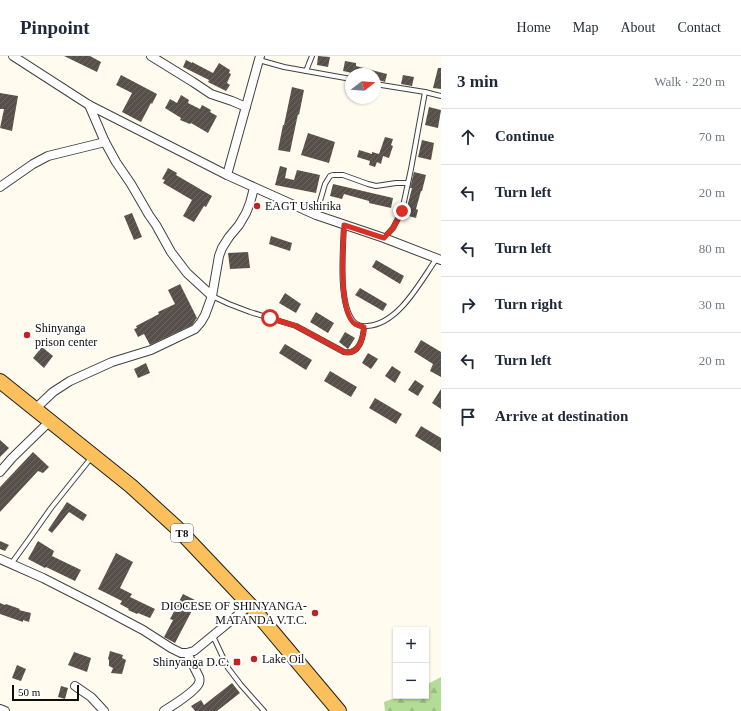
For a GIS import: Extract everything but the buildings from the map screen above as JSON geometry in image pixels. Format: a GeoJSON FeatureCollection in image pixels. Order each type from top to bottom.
{"type":"FeatureCollection","features":[{"type":"Feature","properties":{"kind":"highway","name":"T8"},"geometry":{"type":"LineString","coordinates":[[0,381],[131,486],[177,528],[250,605],[337,710]]}},
{"type":"Feature","properties":{"kind":"street"},"geometry":{"type":"LineString","coordinates":[[13,56],[89,105],[254,188],[316,215],[384,238],[439,259]]}},
{"type":"Feature","properties":{"kind":"street"},"geometry":{"type":"LineString","coordinates":[[151,56],[211,94],[246,107]]}},
{"type":"Feature","properties":{"kind":"street"},"geometry":{"type":"LineString","coordinates":[[227,175],[260,58]]}},
{"type":"Feature","properties":{"kind":"street"},"geometry":{"type":"LineString","coordinates":[[89,105],[105,142],[116,162],[156,225],[171,252],[187,273],[212,296]]}},
{"type":"Feature","properties":{"kind":"street"},"geometry":{"type":"LineString","coordinates":[[0,186],[48,156],[105,142]]}},
{"type":"Feature","properties":{"kind":"street"},"geometry":{"type":"LineString","coordinates":[[35,409],[53,392],[70,381],[112,362],[151,350],[195,329],[205,315],[212,296],[218,256],[246,213],[254,188]]}},
{"type":"Feature","properties":{"kind":"street"},"geometry":{"type":"LineString","coordinates":[[0,472],[50,421]]}},
{"type":"Feature","properties":{"kind":"street"},"geometry":{"type":"LineString","coordinates":[[0,559],[44,578],[143,630],[171,648],[181,652],[187,653],[194,651],[250,605]]}},
{"type":"Feature","properties":{"kind":"street"},"geometry":{"type":"LineString","coordinates":[[164,711],[199,684],[199,677],[187,653]]}},
{"type":"Feature","properties":{"kind":"street"},"geometry":{"type":"LineString","coordinates":[[75,686],[92,697],[104,711]]}},
{"type":"Feature","properties":{"kind":"street"},"geometry":{"type":"LineString","coordinates":[[0,709],[5,711]]}},
{"type":"Feature","properties":{"kind":"lane"},"geometry":{"type":"LineString","coordinates":[[306,71],[312,56]]}},
{"type":"Feature","properties":{"kind":"lane"},"geometry":{"type":"LineString","coordinates":[[260,58],[306,71],[345,78]]}},
{"type":"Feature","properties":{"kind":"lane"},"geometry":{"type":"LineString","coordinates":[[381,85],[441,96]]}},
{"type":"Feature","properties":{"kind":"lane"},"geometry":{"type":"LineString","coordinates":[[384,238],[393,228],[402,211],[425,92]]}},
{"type":"Feature","properties":{"kind":"lane"},"geometry":{"type":"LineString","coordinates":[[316,215],[330,176],[344,176],[376,186],[408,183]]}},
{"type":"Feature","properties":{"kind":"lane"},"geometry":{"type":"LineString","coordinates":[[344,225],[343,291],[346,307],[355,324],[364,327],[372,326],[394,315],[405,304],[439,259]]}},
{"type":"Feature","properties":{"kind":"lane"},"geometry":{"type":"LineString","coordinates":[[212,296],[250,312],[296,326],[344,352],[352,352],[356,349],[363,336],[364,327]]}},
{"type":"Feature","properties":{"kind":"lane"},"geometry":{"type":"LineString","coordinates":[[10,564],[28,542],[55,502],[93,456]]}},
{"type":"Feature","properties":{"kind":"lane"},"geometry":{"type":"LineString","coordinates":[[213,635],[228,668],[249,695],[264,711]]}},
{"type":"Feature","properties":{"kind":"green space"},"geometry":{"type":"Polygon","coordinates":[[[441,677],[441,711],[385,711],[384,702],[393,699],[429,699],[429,683],[441,677]]]}},
{"type":"Feature","properties":{"kind":"place","name":"EAGT Ushirika"},"geometry":{"type":"Point","coordinates":[257,206]}},
{"type":"Feature","properties":{"kind":"place","name":"Shinyanga prison center"},"geometry":{"type":"Point","coordinates":[27,335]}},
{"type":"Feature","properties":{"kind":"place","name":"DIOCESE OF SHINYANGA- MATANDA V.T.C."},"geometry":{"type":"Point","coordinates":[315,613]}},
{"type":"Feature","properties":{"kind":"place","name":"Lake Oil"},"geometry":{"type":"Point","coordinates":[254,659]}},
{"type":"Feature","properties":{"kind":"place","name":"Shinyanga D.C."},"geometry":{"type":"Point","coordinates":[237,662]}},
{"type":"Feature","properties":{"kind":"route"},"geometry":{"type":"LineString","coordinates":[[270,318],[296,326],[344,352],[348,353],[354,351],[363,336],[364,327],[353,322],[346,307],[343,291],[344,225],[384,238],[393,228],[402,211]]}}]}
